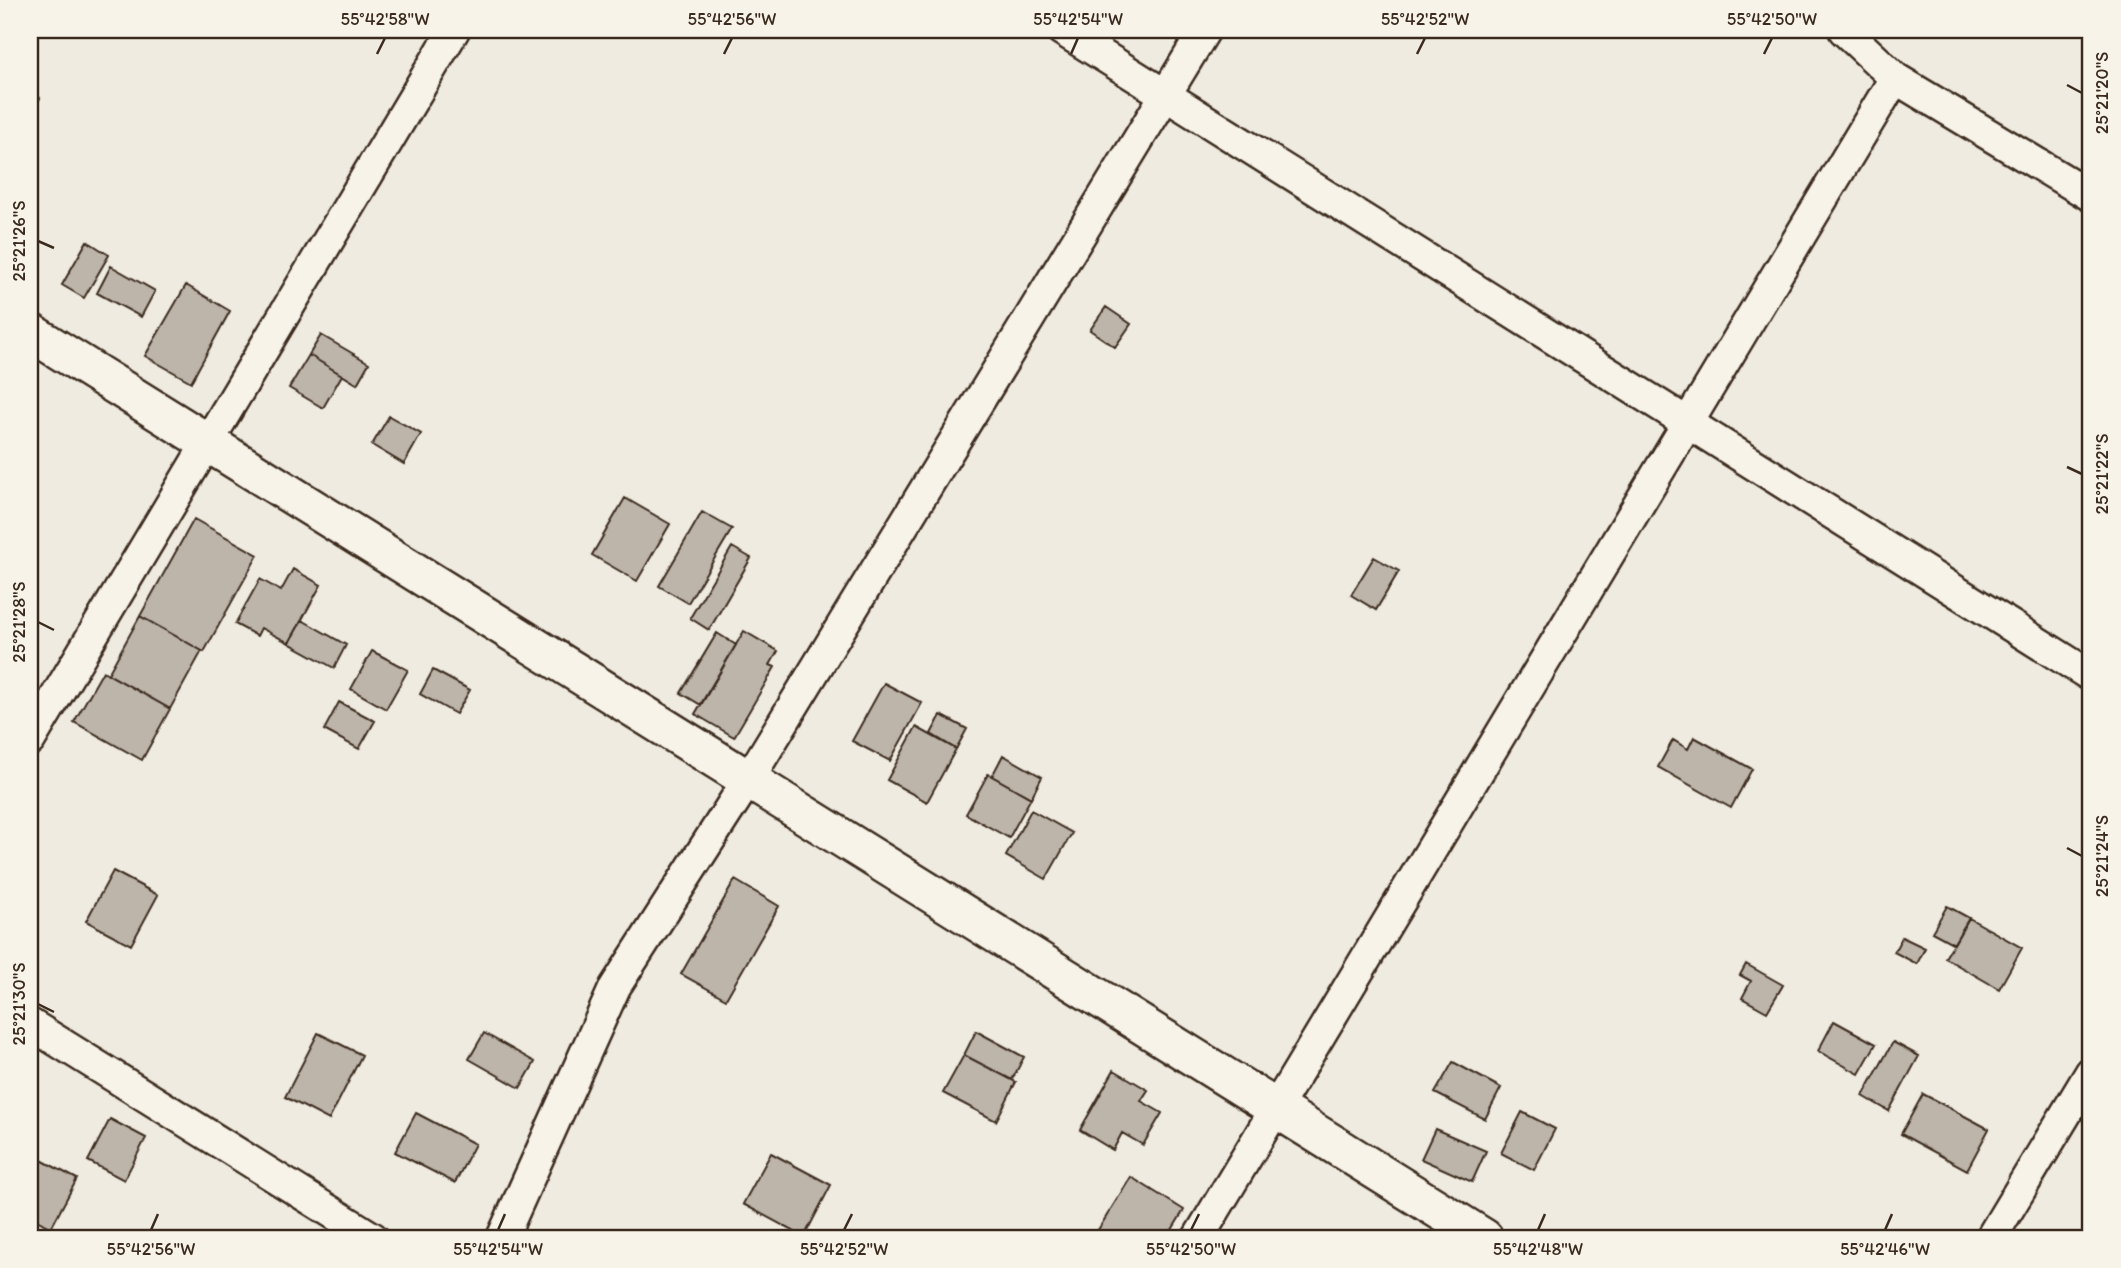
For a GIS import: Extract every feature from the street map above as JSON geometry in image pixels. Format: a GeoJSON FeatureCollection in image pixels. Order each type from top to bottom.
{"type":"FeatureCollection","features":[{"type":"Feature","properties":{"kind":"street"},"geometry":{"type":"LineString","coordinates":[[30,740],[454,30]]}},
{"type":"Feature","properties":{"kind":"street"},"geometry":{"type":"LineString","coordinates":[[1062,30],[1164,97],[2091,676]]}},
{"type":"Feature","properties":{"kind":"street"},"geometry":{"type":"LineString","coordinates":[[502,1238],[615,987],[748,779],[1205,30]]}},
{"type":"Feature","properties":{"kind":"street"},"geometry":{"type":"LineString","coordinates":[[1844,30],[1895,78],[2091,196]]}},
{"type":"Feature","properties":{"kind":"street"},"geometry":{"type":"LineString","coordinates":[[1198,1238],[1895,78]]}},
{"type":"Feature","properties":{"kind":"street"},"geometry":{"type":"LineString","coordinates":[[30,332],[1484,1238]]}},
{"type":"Feature","properties":{"kind":"street"},"geometry":{"type":"LineString","coordinates":[[30,1024],[373,1238]]}},
{"type":"Feature","properties":{"kind":"street"},"geometry":{"type":"LineString","coordinates":[[1991,1238],[2091,1072]]}},
{"type":"Feature","properties":{"kind":"building"},"geometry":{"type":"Polygon","coordinates":[[[30,92],[40,98],[30,115],[30,92]]]}},
{"type":"Feature","properties":{"kind":"building"},"geometry":{"type":"Polygon","coordinates":[[[87,241],[109,255],[84,298],[62,285],[87,241]]]}},
{"type":"Feature","properties":{"kind":"building"},"geometry":{"type":"Polygon","coordinates":[[[111,266],[155,291],[141,317],[97,293],[111,266]]]}},
{"type":"Feature","properties":{"kind":"building"},"geometry":{"type":"Polygon","coordinates":[[[186,285],[230,311],[191,382],[145,356],[186,285]]]}},
{"type":"Feature","properties":{"kind":"building"},"geometry":{"type":"Polygon","coordinates":[[[1106,307],[1131,324],[1115,347],[1090,330],[1106,307]]]}},
{"type":"Feature","properties":{"kind":"building"},"geometry":{"type":"Polygon","coordinates":[[[321,335],[369,363],[357,384],[309,355],[321,335]]]}},
{"type":"Feature","properties":{"kind":"building"},"geometry":{"type":"Polygon","coordinates":[[[309,355],[342,375],[323,408],[289,388],[309,355]]]}},
{"type":"Feature","properties":{"kind":"building"},"geometry":{"type":"Polygon","coordinates":[[[389,416],[421,434],[404,464],[372,445],[389,416]]]}},
{"type":"Feature","properties":{"kind":"building"},"geometry":{"type":"Polygon","coordinates":[[[625,498],[670,524],[637,581],[592,555],[625,498]]]}},
{"type":"Feature","properties":{"kind":"building"},"geometry":{"type":"Polygon","coordinates":[[[702,512],[732,529],[688,603],[659,586],[702,512]]]}},
{"type":"Feature","properties":{"kind":"building"},"geometry":{"type":"Polygon","coordinates":[[[194,519],[258,555],[204,652],[140,616],[194,519]]]}},
{"type":"Feature","properties":{"kind":"building"},"geometry":{"type":"Polygon","coordinates":[[[732,547],[751,558],[709,630],[690,618],[732,547]]]}},
{"type":"Feature","properties":{"kind":"building"},"geometry":{"type":"Polygon","coordinates":[[[1374,557],[1399,571],[1376,610],[1351,595],[1374,557]]]}},
{"type":"Feature","properties":{"kind":"building"},"geometry":{"type":"Polygon","coordinates":[[[293,569],[321,585],[289,643],[261,628],[257,636],[235,624],[260,579],[281,591],[293,569]]]}},
{"type":"Feature","properties":{"kind":"building"},"geometry":{"type":"Polygon","coordinates":[[[140,616],[202,651],[170,709],[108,674],[140,616]]]}},
{"type":"Feature","properties":{"kind":"building"},"geometry":{"type":"Polygon","coordinates":[[[302,620],[346,645],[334,668],[289,643],[302,620]]]}},
{"type":"Feature","properties":{"kind":"building"},"geometry":{"type":"Polygon","coordinates":[[[744,631],[778,651],[770,665],[775,667],[734,737],[695,714],[744,631]]]}},
{"type":"Feature","properties":{"kind":"building"},"geometry":{"type":"Polygon","coordinates":[[[717,633],[736,645],[701,705],[681,693],[717,633]]]}},
{"type":"Feature","properties":{"kind":"building"},"geometry":{"type":"Polygon","coordinates":[[[372,651],[408,670],[386,709],[351,689],[372,651]]]}},
{"type":"Feature","properties":{"kind":"building"},"geometry":{"type":"Polygon","coordinates":[[[433,670],[470,690],[456,714],[420,694],[433,670]]]}},
{"type":"Feature","properties":{"kind":"building"},"geometry":{"type":"Polygon","coordinates":[[[103,671],[170,709],[142,760],[74,722],[103,671]]]}},
{"type":"Feature","properties":{"kind":"building"},"geometry":{"type":"Polygon","coordinates":[[[884,683],[922,703],[890,761],[852,741],[884,683]]]}},
{"type":"Feature","properties":{"kind":"building"},"geometry":{"type":"Polygon","coordinates":[[[339,702],[375,721],[359,749],[324,730],[339,702]]]}},
{"type":"Feature","properties":{"kind":"building"},"geometry":{"type":"Polygon","coordinates":[[[941,715],[967,729],[956,749],[931,734],[941,715]]]}},
{"type":"Feature","properties":{"kind":"building"},"geometry":{"type":"Polygon","coordinates":[[[916,727],[956,749],[927,802],[887,780],[916,727]]]}},
{"type":"Feature","properties":{"kind":"building"},"geometry":{"type":"Polygon","coordinates":[[[1694,737],[1752,769],[1731,808],[1658,767],[1673,740],[1688,749],[1694,737]]]}},
{"type":"Feature","properties":{"kind":"building"},"geometry":{"type":"Polygon","coordinates":[[[1003,755],[1042,777],[1031,798],[992,776],[1003,755]]]}},
{"type":"Feature","properties":{"kind":"building"},"geometry":{"type":"Polygon","coordinates":[[[988,774],[1031,798],[1009,838],[966,814],[988,774]]]}},
{"type":"Feature","properties":{"kind":"building"},"geometry":{"type":"Polygon","coordinates":[[[1031,810],[1072,833],[1046,879],[1006,856],[1031,810]]]}},
{"type":"Feature","properties":{"kind":"building"},"geometry":{"type":"Polygon","coordinates":[[[113,871],[158,895],[131,945],[86,921],[113,871]]]}},
{"type":"Feature","properties":{"kind":"building"},"geometry":{"type":"Polygon","coordinates":[[[735,880],[779,906],[726,999],[681,974],[735,880]]]}},
{"type":"Feature","properties":{"kind":"building"},"geometry":{"type":"Polygon","coordinates":[[[1947,906],[1969,918],[1954,944],[1932,932],[1947,906]]]}},
{"type":"Feature","properties":{"kind":"building"},"geometry":{"type":"Polygon","coordinates":[[[1969,918],[2022,948],[1999,989],[1945,958],[1969,918]]]}},
{"type":"Feature","properties":{"kind":"building"},"geometry":{"type":"Polygon","coordinates":[[[1902,937],[1925,948],[1917,964],[1894,952],[1902,937]]]}},
{"type":"Feature","properties":{"kind":"building"},"geometry":{"type":"Polygon","coordinates":[[[1746,964],[1783,985],[1767,1012],[1742,998],[1751,981],[1740,975],[1746,964]]]}},
{"type":"Feature","properties":{"kind":"building"},"geometry":{"type":"Polygon","coordinates":[[[1834,1021],[1876,1044],[1859,1074],[1818,1051],[1834,1021]]]}},
{"type":"Feature","properties":{"kind":"building"},"geometry":{"type":"Polygon","coordinates":[[[976,1031],[1024,1057],[1012,1080],[964,1055],[976,1031]]]}},
{"type":"Feature","properties":{"kind":"building"},"geometry":{"type":"Polygon","coordinates":[[[318,1033],[362,1055],[329,1120],[285,1097],[318,1033]]]}},
{"type":"Feature","properties":{"kind":"building"},"geometry":{"type":"Polygon","coordinates":[[[484,1033],[535,1062],[520,1088],[469,1059],[484,1033]]]}},
{"type":"Feature","properties":{"kind":"building"},"geometry":{"type":"Polygon","coordinates":[[[1893,1042],[1919,1056],[1889,1111],[1863,1096],[1893,1042]]]}},
{"type":"Feature","properties":{"kind":"building"},"geometry":{"type":"Polygon","coordinates":[[[964,1055],[1016,1082],[996,1121],[943,1093],[964,1055]]]}},
{"type":"Feature","properties":{"kind":"building"},"geometry":{"type":"Polygon","coordinates":[[[1453,1062],[1501,1088],[1485,1119],[1435,1093],[1453,1062]]]}},
{"type":"Feature","properties":{"kind":"building"},"geometry":{"type":"Polygon","coordinates":[[[1114,1070],[1148,1090],[1141,1101],[1162,1113],[1143,1145],[1122,1133],[1113,1150],[1080,1130],[1114,1070]]]}},
{"type":"Feature","properties":{"kind":"building"},"geometry":{"type":"Polygon","coordinates":[[[1923,1094],[1989,1129],[1967,1170],[1901,1134],[1923,1094]]]}},
{"type":"Feature","properties":{"kind":"building"},"geometry":{"type":"Polygon","coordinates":[[[1522,1112],[1555,1129],[1534,1170],[1501,1153],[1522,1112]]]}},
{"type":"Feature","properties":{"kind":"building"},"geometry":{"type":"Polygon","coordinates":[[[416,1113],[475,1144],[455,1183],[395,1152],[416,1113]]]}},
{"type":"Feature","properties":{"kind":"building"},"geometry":{"type":"Polygon","coordinates":[[[110,1119],[146,1138],[124,1180],[88,1161],[110,1119]]]}},
{"type":"Feature","properties":{"kind":"building"},"geometry":{"type":"Polygon","coordinates":[[[1435,1129],[1486,1151],[1472,1182],[1421,1159],[1435,1129]]]}},
{"type":"Feature","properties":{"kind":"building"},"geometry":{"type":"Polygon","coordinates":[[[771,1153],[831,1185],[804,1237],[743,1204],[771,1153]]]}},
{"type":"Feature","properties":{"kind":"building"},"geometry":{"type":"Polygon","coordinates":[[[30,1154],[77,1179],[51,1228],[30,1216],[30,1154]]]}},
{"type":"Feature","properties":{"kind":"building"},"geometry":{"type":"Polygon","coordinates":[[[1131,1177],[1184,1210],[1167,1238],[1106,1238],[1096,1233],[1131,1177]]]}}]}
